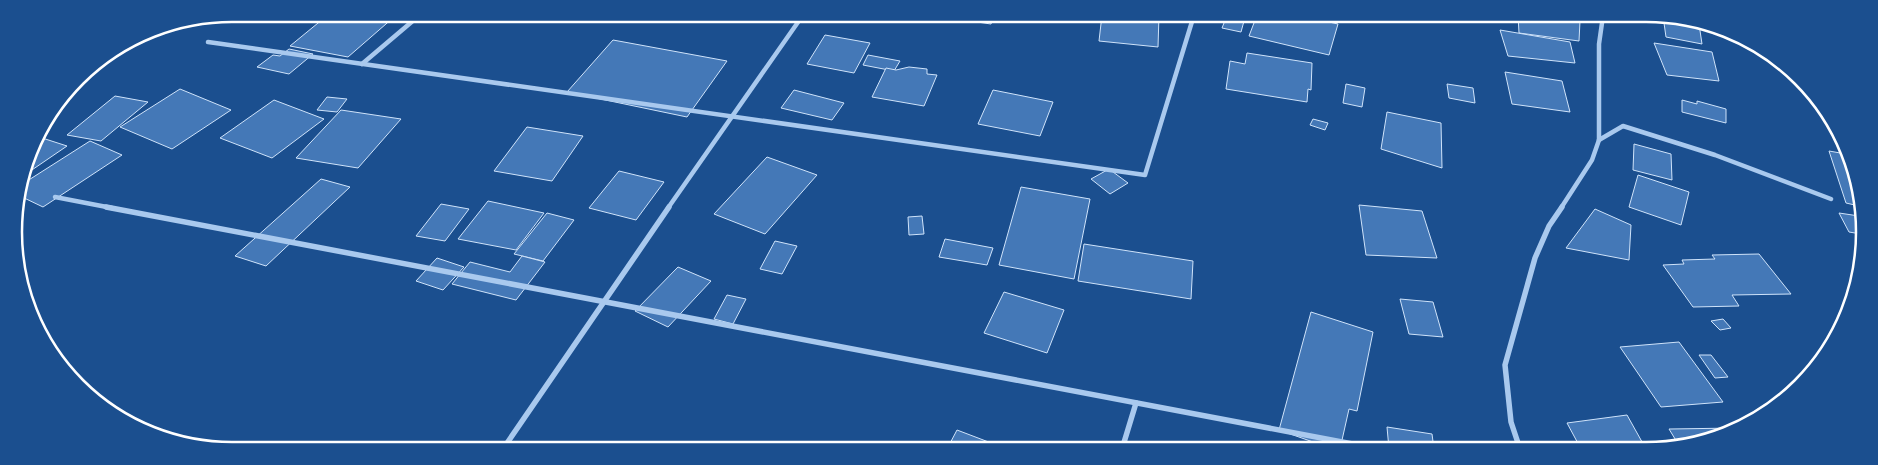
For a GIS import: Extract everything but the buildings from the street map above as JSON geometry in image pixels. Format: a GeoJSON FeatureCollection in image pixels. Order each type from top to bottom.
{"type":"FeatureCollection","features":[{"type":"Feature","properties":{"kind":"street"},"geometry":{"type":"LineString","coordinates":[[362,64],[412,22]]}},
{"type":"Feature","properties":{"kind":"street"},"geometry":{"type":"LineString","coordinates":[[508,442],[603,301],[797,22]]}},
{"type":"Feature","properties":{"kind":"street"},"geometry":{"type":"LineString","coordinates":[[208,42],[1145,175],[1192,22]]}},
{"type":"Feature","properties":{"kind":"street"},"geometry":{"type":"LineString","coordinates":[[1518,442],[1511,422],[1505,365],[1535,258],[1549,226],[1592,160],[1599,140],[1599,44],[1602,22]]}},
{"type":"Feature","properties":{"kind":"street"},"geometry":{"type":"LineString","coordinates":[[1599,140],[1623,126],[1715,155],[1831,199]]}},
{"type":"Feature","properties":{"kind":"street"},"geometry":{"type":"LineString","coordinates":[[55,196],[1342,442]]}},
{"type":"Feature","properties":{"kind":"street"},"geometry":{"type":"LineString","coordinates":[[1124,442],[1136,403]]}}]}
